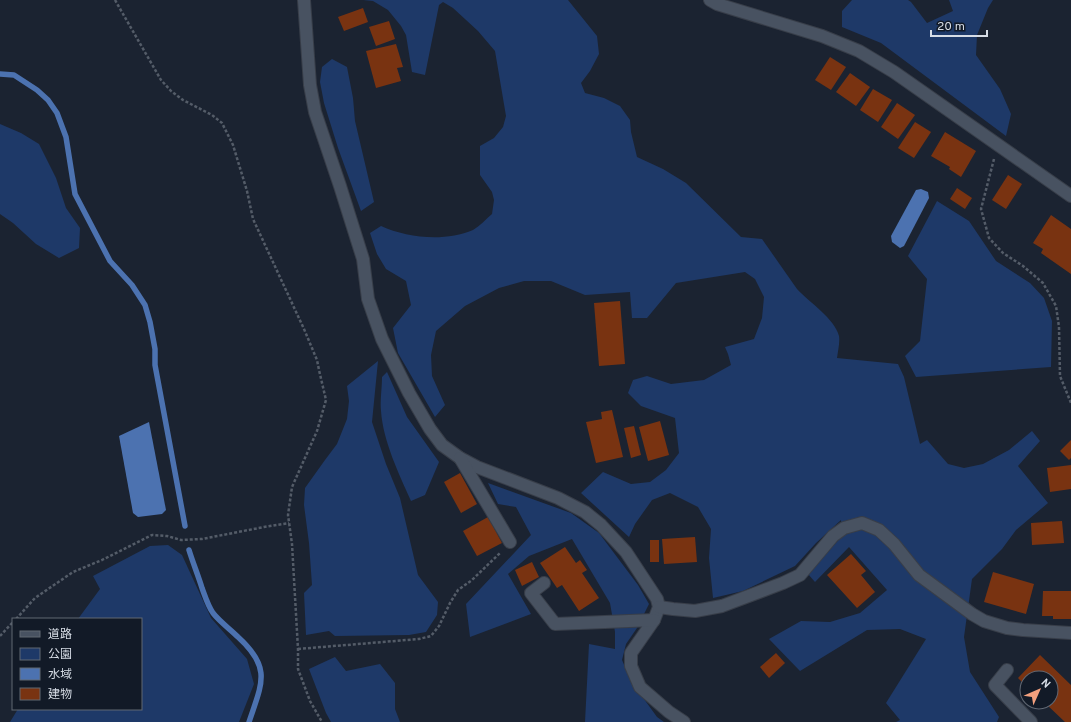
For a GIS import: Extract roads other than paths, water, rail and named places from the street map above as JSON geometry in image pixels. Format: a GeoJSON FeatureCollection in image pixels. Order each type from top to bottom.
{"type":"FeatureCollection","features":[{"type":"Feature","properties":{"kind":"street"},"geometry":{"type":"LineString","coordinates":[[304,0],[310,85],[315,112],[363,259],[368,300],[382,339],[416,405],[430,429],[442,445],[460,458],[476,467],[558,498],[585,512],[601,525],[626,552],[658,599],[659,607],[654,620],[630,653],[630,666],[640,687],[669,712],[684,722]]}},
{"type":"Feature","properties":{"kind":"street"},"geometry":{"type":"LineString","coordinates":[[710,0],[717,4],[822,36],[859,51],[894,72],[1071,196]]}},
{"type":"Feature","properties":{"kind":"street"},"geometry":{"type":"LineString","coordinates":[[460,458],[510,542]]}},
{"type":"Feature","properties":{"kind":"street"},"geometry":{"type":"LineString","coordinates":[[659,607],[695,611],[722,606],[783,583],[800,575],[833,536],[844,528],[862,523],[879,530],[894,544],[919,575],[972,614],[984,621],[1008,628],[1071,633]]}},
{"type":"Feature","properties":{"kind":"street"},"geometry":{"type":"LineString","coordinates":[[544,583],[531,593],[555,624],[654,620]]}},
{"type":"Feature","properties":{"kind":"street"},"geometry":{"type":"LineString","coordinates":[[1008,670],[995,685],[1031,722]]}},
{"type":"Feature","properties":{"kind":"water"},"geometry":{"type":"Polygon","coordinates":[[[921,189],[928,192],[929,198],[904,246],[900,248],[892,242],[891,236],[916,190],[921,189]]]}},
{"type":"Feature","properties":{"kind":"water"},"geometry":{"type":"Polygon","coordinates":[[[149,422],[166,510],[162,514],[138,517],[133,513],[119,436],[149,422]]]}},
{"type":"Feature","properties":{"kind":"waterway"},"geometry":{"type":"LineString","coordinates":[[0,74],[14,75],[37,90],[48,100],[57,113],[66,137],[75,194],[110,261],[132,285],[145,305],[155,349],[155,365],[185,526]]}},
{"type":"Feature","properties":{"kind":"waterway"},"geometry":{"type":"LineString","coordinates":[[189,550],[205,598],[211,610],[249,648],[260,667],[261,676],[258,697],[249,722]]}}]}
